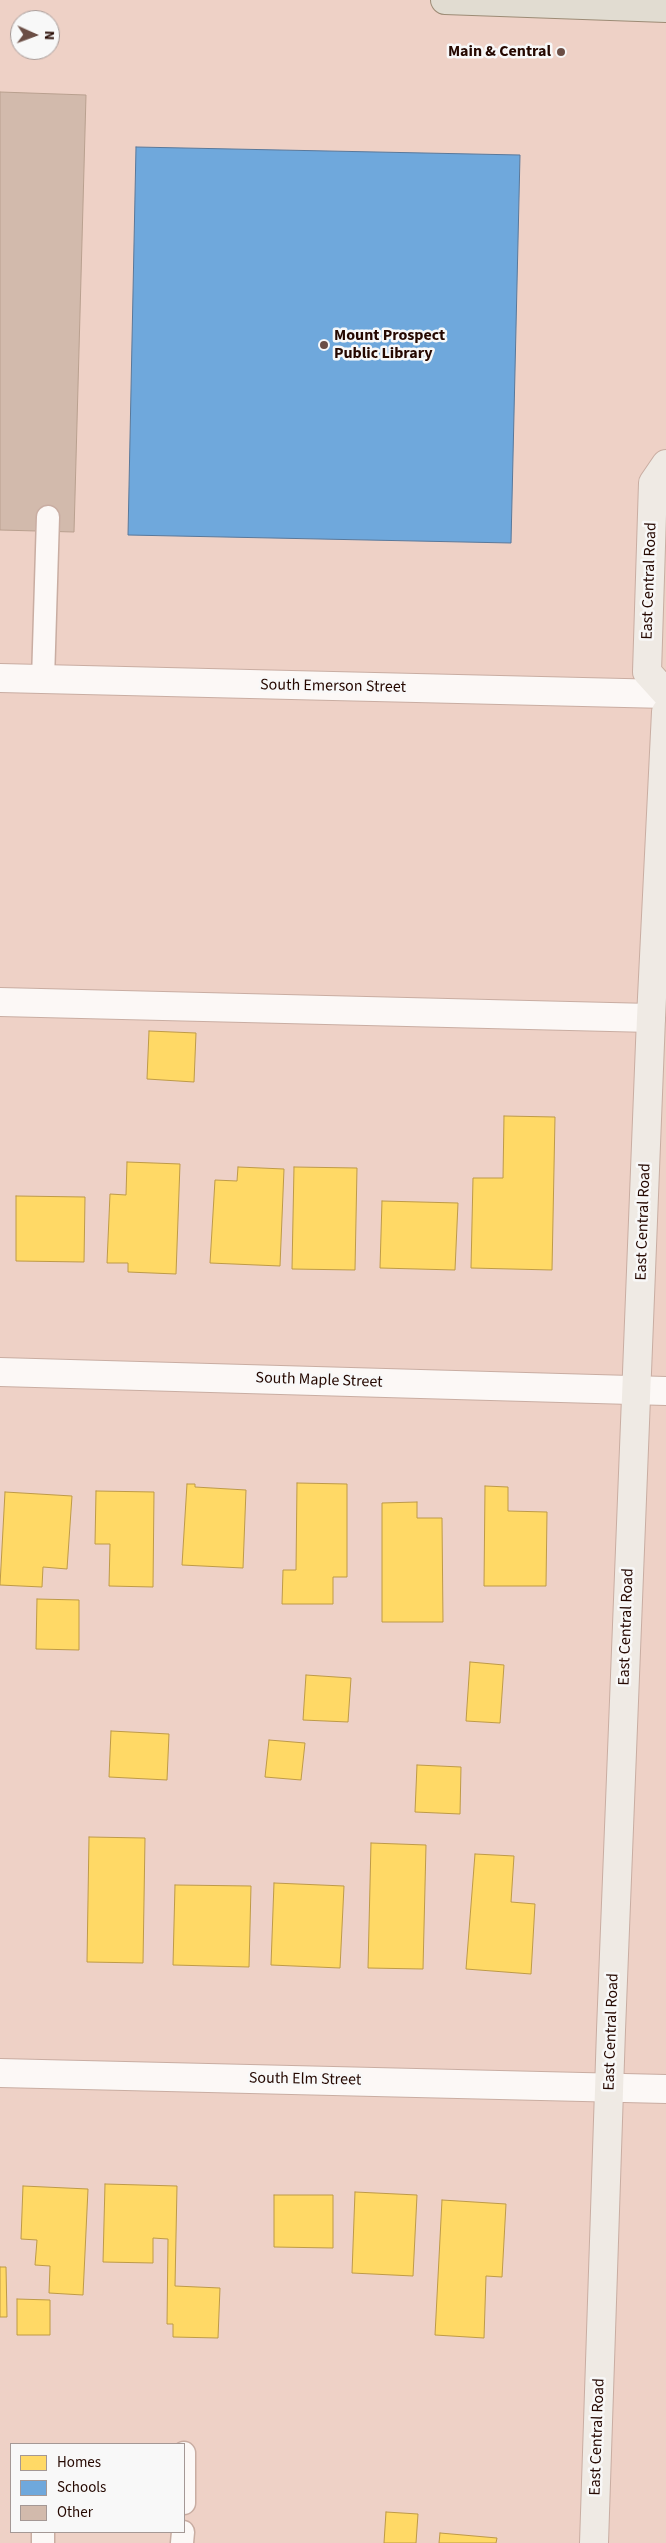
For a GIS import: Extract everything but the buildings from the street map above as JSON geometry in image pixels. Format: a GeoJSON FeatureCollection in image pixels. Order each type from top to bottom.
{"type":"FeatureCollection","features":[{"type":"Feature","properties":{"kind":"main road"},"geometry":{"type":"LineString","coordinates":[[445,0],[666,8]]}},
{"type":"Feature","properties":{"kind":"main road","name":"East Central Road"},"geometry":{"type":"LineString","coordinates":[[666,464],[653,483],[647,672],[666,694]]}},
{"type":"Feature","properties":{"kind":"main road","name":"East Central Road"},"geometry":{"type":"LineString","coordinates":[[594,2543],[609,2088],[666,712]]}},
{"type":"Feature","properties":{"kind":"street","name":"South Emerson Street"},"geometry":{"type":"LineString","coordinates":[[0,678],[666,694]]}},
{"type":"Feature","properties":{"kind":"street"},"geometry":{"type":"LineString","coordinates":[[0,1002],[652,1018]]}},
{"type":"Feature","properties":{"kind":"street","name":"South Maple Street"},"geometry":{"type":"LineString","coordinates":[[0,1372],[666,1391]]}},
{"type":"Feature","properties":{"kind":"street","name":"South Elm Street"},"geometry":{"type":"LineString","coordinates":[[0,2073],[666,2089]]}},
{"type":"Feature","properties":{"kind":"lane"},"geometry":{"type":"LineString","coordinates":[[43,680],[48,517]]}},
{"type":"Feature","properties":{"kind":"place","name":"Main & Central"},"geometry":{"type":"Point","coordinates":[561,52]}},
{"type":"Feature","properties":{"kind":"place","name":"Mount Prospect Public Library"},"geometry":{"type":"Point","coordinates":[324,345]}}]}
